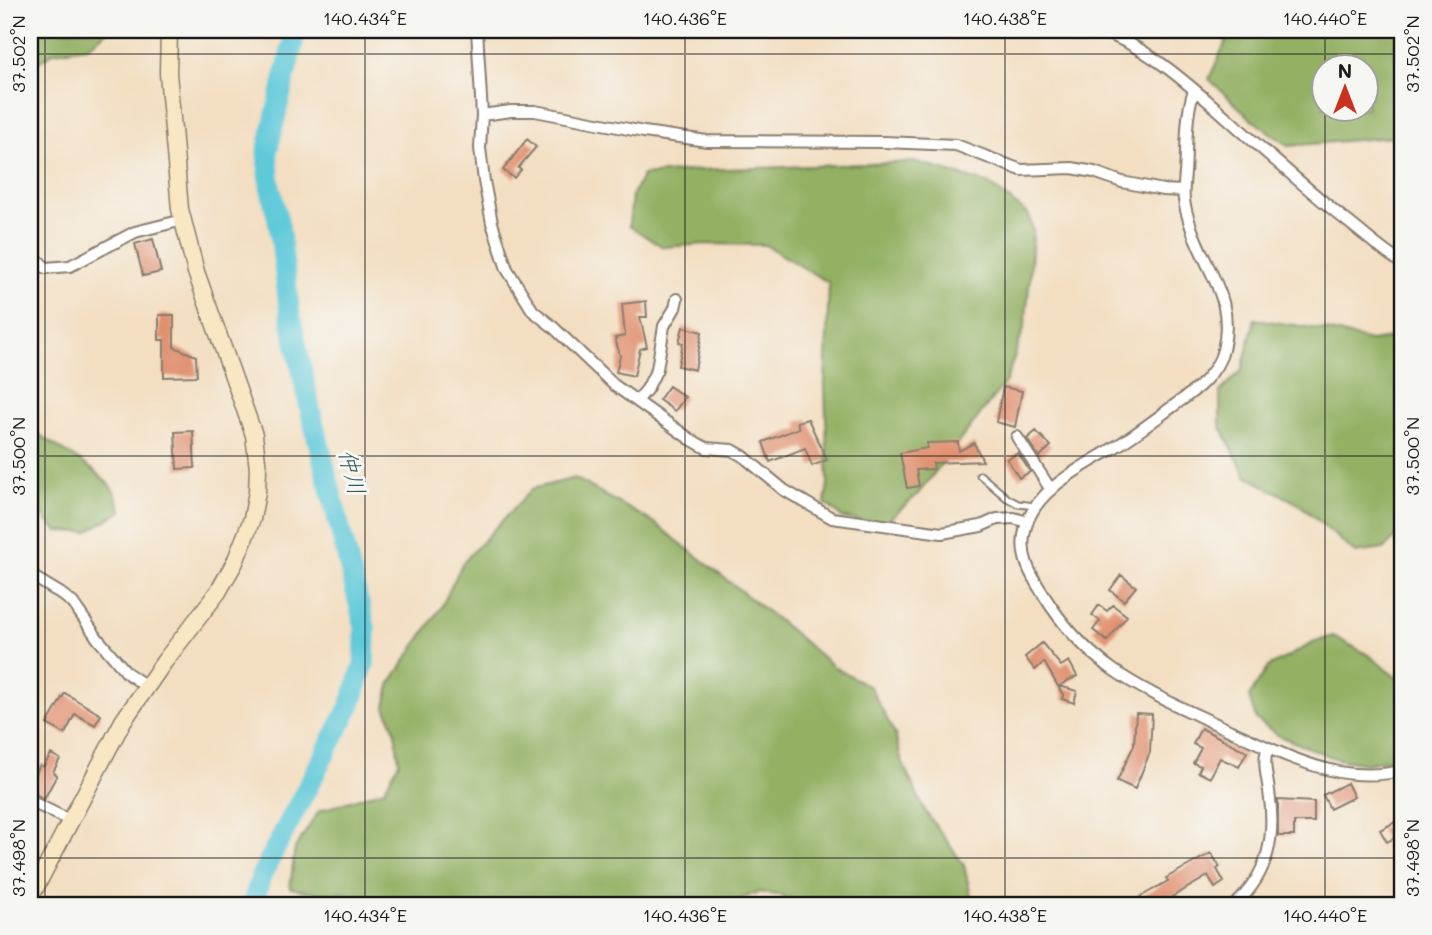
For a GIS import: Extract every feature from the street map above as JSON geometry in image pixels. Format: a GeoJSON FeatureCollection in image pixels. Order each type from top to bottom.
{"type":"FeatureCollection","features":[{"type":"Feature","properties":{"kind":"street"},"geometry":{"type":"LineString","coordinates":[[30,898],[123,721],[146,686],[218,592],[244,543],[257,492],[258,469],[254,435],[197,272],[180,209],[168,73],[169,30]]}},
{"type":"Feature","properties":{"kind":"street"},"geometry":{"type":"LineString","coordinates":[[477,30],[482,115],[480,148],[484,181],[492,223],[507,269],[533,311],[614,385],[706,448],[732,450],[743,456],[785,490],[832,518],[942,533],[981,526],[997,519],[1014,518],[1027,522]]}},
{"type":"Feature","properties":{"kind":"street"},"geometry":{"type":"LineString","coordinates":[[1098,30],[1128,42],[1158,61],[1315,195],[1386,253],[1402,262]]}},
{"type":"Feature","properties":{"kind":"street"},"geometry":{"type":"LineString","coordinates":[[1194,90],[1187,134],[1183,191],[1192,230],[1222,295],[1226,319],[1219,360],[1197,389],[1121,443],[1073,471],[1036,506],[1027,522],[1024,547],[1027,569],[1048,604],[1074,637],[1102,663],[1133,685],[1308,765],[1358,775],[1402,771]]}},
{"type":"Feature","properties":{"kind":"street"},"geometry":{"type":"LineString","coordinates":[[482,115],[535,111],[707,141],[956,145],[1021,170],[1072,168],[1122,182],[1183,191]]}},
{"type":"Feature","properties":{"kind":"street"},"geometry":{"type":"LineString","coordinates":[[30,253],[46,268],[70,266],[135,232],[183,220]]}},
{"type":"Feature","properties":{"kind":"street"},"geometry":{"type":"LineString","coordinates":[[637,401],[647,389],[657,369],[664,326],[675,308],[677,299]]}},
{"type":"Feature","properties":{"kind":"street"},"geometry":{"type":"LineString","coordinates":[[1017,438],[1052,490]]}},
{"type":"Feature","properties":{"kind":"street"},"geometry":{"type":"LineString","coordinates":[[30,575],[73,603],[98,639],[127,673],[146,686]]}},
{"type":"Feature","properties":{"kind":"street"},"geometry":{"type":"LineString","coordinates":[[1235,905],[1264,870],[1268,852],[1270,793],[1264,768],[1267,748]]}},
{"type":"Feature","properties":{"kind":"street"},"geometry":{"type":"LineString","coordinates":[[30,801],[69,820]]}},
{"type":"Feature","properties":{"kind":"lane"},"geometry":{"type":"LineString","coordinates":[[980,475],[1007,498],[1018,504],[1036,506]]}},
{"type":"Feature","properties":{"kind":"green space"},"geometry":{"type":"Polygon","coordinates":[[[41,30],[109,30],[87,47],[54,52],[30,68],[30,40],[41,30]]]}},
{"type":"Feature","properties":{"kind":"green space"},"geometry":{"type":"Polygon","coordinates":[[[1231,30],[1402,30],[1402,136],[1288,146],[1250,118],[1209,79],[1231,30]]]}},
{"type":"Feature","properties":{"kind":"green space"},"geometry":{"type":"Polygon","coordinates":[[[917,162],[989,184],[1029,215],[1033,232],[1030,278],[1025,325],[1006,381],[918,494],[883,525],[843,518],[825,503],[828,484],[825,386],[829,283],[765,245],[707,244],[663,247],[629,226],[632,195],[643,175],[700,170],[917,162]]]}},
{"type":"Feature","properties":{"kind":"green space"},"geometry":{"type":"Polygon","coordinates":[[[1255,319],[1326,330],[1370,341],[1402,337],[1402,530],[1384,549],[1355,553],[1299,504],[1246,476],[1220,425],[1220,392],[1242,370],[1255,319]]]}},
{"type":"Feature","properties":{"kind":"green space"},"geometry":{"type":"Polygon","coordinates":[[[30,427],[101,477],[114,491],[122,511],[86,532],[57,531],[45,519],[30,483],[30,427]]]}},
{"type":"Feature","properties":{"kind":"green space"},"geometry":{"type":"Polygon","coordinates":[[[575,478],[656,524],[833,666],[870,687],[895,734],[902,762],[925,811],[964,865],[973,905],[788,905],[783,896],[758,892],[727,905],[382,905],[344,893],[322,894],[290,888],[295,848],[319,811],[384,790],[399,762],[395,731],[385,706],[391,682],[442,606],[463,562],[532,489],[575,478]]]}},
{"type":"Feature","properties":{"kind":"green space"},"geometry":{"type":"Polygon","coordinates":[[[1333,636],[1367,654],[1402,682],[1402,757],[1366,764],[1337,759],[1279,736],[1256,719],[1249,697],[1268,667],[1315,642],[1333,636]]]}},
{"type":"Feature","properties":{"kind":"building"},"geometry":{"type":"Polygon","coordinates":[[[527,139],[536,147],[518,168],[521,170],[514,178],[503,170],[527,139]]]}},
{"type":"Feature","properties":{"kind":"building"},"geometry":{"type":"Polygon","coordinates":[[[153,239],[161,272],[143,276],[135,244],[153,239]]]}},
{"type":"Feature","properties":{"kind":"building"},"geometry":{"type":"Polygon","coordinates":[[[646,301],[647,317],[640,317],[647,347],[640,349],[634,376],[616,372],[620,356],[615,338],[625,336],[622,304],[646,301]]]}},
{"type":"Feature","properties":{"kind":"building"},"geometry":{"type":"Polygon","coordinates":[[[159,315],[174,315],[174,347],[196,356],[197,376],[164,377],[164,340],[159,340],[159,315]]]}},
{"type":"Feature","properties":{"kind":"building"},"geometry":{"type":"Polygon","coordinates":[[[683,327],[702,332],[695,370],[678,366],[683,327]]]}},
{"type":"Feature","properties":{"kind":"building"},"geometry":{"type":"Polygon","coordinates":[[[669,386],[685,397],[675,411],[659,400],[669,386]]]}},
{"type":"Feature","properties":{"kind":"building"},"geometry":{"type":"Polygon","coordinates":[[[1003,387],[1022,391],[1015,427],[996,422],[1003,387]]]}},
{"type":"Feature","properties":{"kind":"building"},"geometry":{"type":"Polygon","coordinates":[[[808,419],[827,460],[812,466],[805,448],[770,462],[763,442],[799,428],[797,422],[808,419]]]}},
{"type":"Feature","properties":{"kind":"building"},"geometry":{"type":"Polygon","coordinates":[[[193,431],[195,468],[177,469],[175,432],[193,431]]]}},
{"type":"Feature","properties":{"kind":"building"},"geometry":{"type":"Polygon","coordinates":[[[1036,431],[1051,446],[1039,457],[1027,439],[1036,431]]]}},
{"type":"Feature","properties":{"kind":"building"},"geometry":{"type":"Polygon","coordinates":[[[958,442],[959,451],[974,443],[983,461],[933,463],[934,469],[916,470],[919,486],[907,488],[900,453],[927,448],[927,443],[958,442]]]}},
{"type":"Feature","properties":{"kind":"building"},"geometry":{"type":"Polygon","coordinates":[[[1018,453],[1030,472],[1019,478],[1007,459],[1018,453]]]}},
{"type":"Feature","properties":{"kind":"building"},"geometry":{"type":"Polygon","coordinates":[[[1121,575],[1136,587],[1124,601],[1110,590],[1121,575]]]}},
{"type":"Feature","properties":{"kind":"building"},"geometry":{"type":"Polygon","coordinates":[[[1099,605],[1107,611],[1113,605],[1127,616],[1107,641],[1093,630],[1100,621],[1092,615],[1099,605]]]}},
{"type":"Feature","properties":{"kind":"building"},"geometry":{"type":"Polygon","coordinates":[[[1042,643],[1061,666],[1069,661],[1077,676],[1059,686],[1077,691],[1074,703],[1062,699],[1063,695],[1044,662],[1035,670],[1025,657],[1042,643]]]}},
{"type":"Feature","properties":{"kind":"building"},"geometry":{"type":"Polygon","coordinates":[[[65,693],[101,715],[95,725],[75,714],[65,734],[47,724],[65,693]]]}},
{"type":"Feature","properties":{"kind":"building"},"geometry":{"type":"Polygon","coordinates":[[[1136,713],[1152,714],[1150,752],[1135,789],[1117,781],[1134,745],[1136,713]]]}},
{"type":"Feature","properties":{"kind":"building"},"geometry":{"type":"Polygon","coordinates":[[[1201,728],[1247,752],[1239,767],[1220,758],[1210,778],[1198,772],[1201,766],[1193,763],[1201,748],[1193,744],[1201,728]]]}},
{"type":"Feature","properties":{"kind":"building"},"geometry":{"type":"Polygon","coordinates":[[[51,754],[60,759],[53,772],[57,775],[44,799],[30,791],[30,784],[40,765],[43,767],[51,754]]]}},
{"type":"Feature","properties":{"kind":"building"},"geometry":{"type":"Polygon","coordinates":[[[1347,783],[1354,797],[1330,809],[1323,795],[1347,783]]]}},
{"type":"Feature","properties":{"kind":"building"},"geometry":{"type":"Polygon","coordinates":[[[1278,800],[1314,802],[1314,822],[1294,822],[1294,836],[1278,836],[1278,800]]]}},
{"type":"Feature","properties":{"kind":"building"},"geometry":{"type":"Polygon","coordinates":[[[1397,821],[1402,834],[1387,842],[1380,830],[1397,821]]]}},
{"type":"Feature","properties":{"kind":"building"},"geometry":{"type":"Polygon","coordinates":[[[1211,853],[1220,867],[1217,869],[1224,882],[1215,888],[1208,876],[1172,897],[1174,899],[1164,905],[1145,905],[1140,897],[1168,881],[1166,878],[1211,853]]]}},
{"type":"Feature","properties":{"kind":"waterway","name":"仲川"},"geometry":{"type":"LineString","coordinates":[[252,905],[262,874],[350,706],[364,664],[365,628],[310,409],[290,314],[279,225],[270,186],[267,152],[296,30]]}}]}
